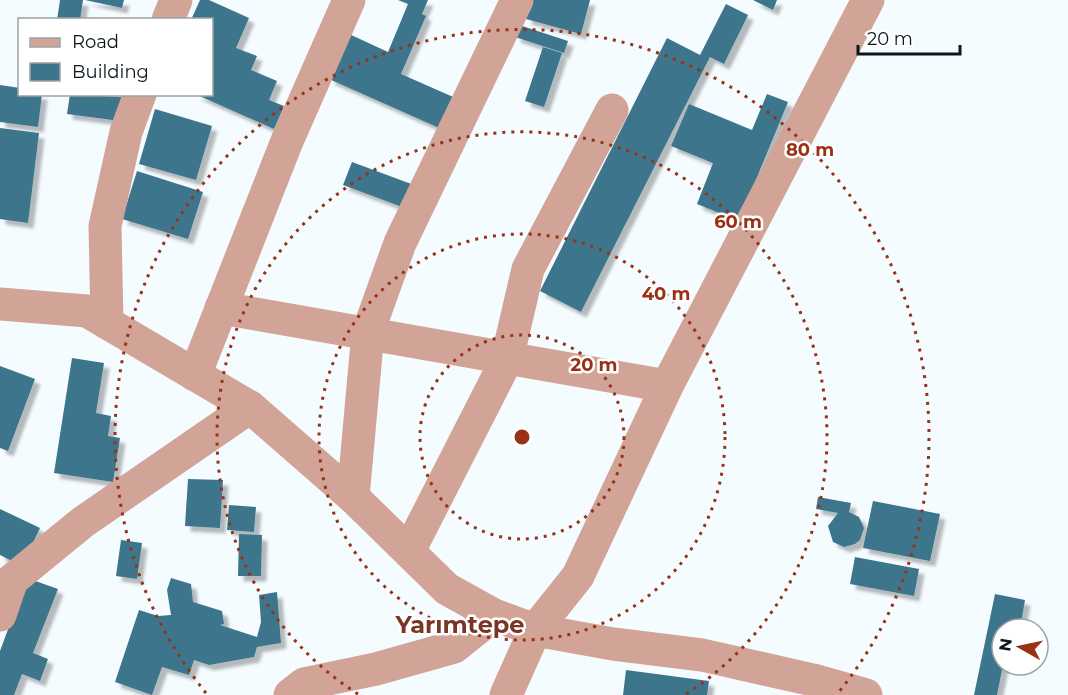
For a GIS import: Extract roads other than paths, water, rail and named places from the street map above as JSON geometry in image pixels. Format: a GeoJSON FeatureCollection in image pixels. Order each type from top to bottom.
{"type":"FeatureCollection","features":[{"type":"Feature","properties":{"kind":"street"},"geometry":{"type":"LineString","coordinates":[[169,18],[176,0]]}},
{"type":"Feature","properties":{"kind":"street"},"geometry":{"type":"LineString","coordinates":[[195,375],[287,141],[349,0]]}},
{"type":"Feature","properties":{"kind":"street"},"geometry":{"type":"LineString","coordinates":[[353,497],[368,332],[400,243],[517,0]]}},
{"type":"Feature","properties":{"kind":"street"},"geometry":{"type":"LineString","coordinates":[[506,695],[535,630],[578,576],[667,386],[868,0]]}},
{"type":"Feature","properties":{"kind":"street"},"geometry":{"type":"LineString","coordinates":[[107,323],[105,226],[126,132],[139,96]]}},
{"type":"Feature","properties":{"kind":"street"},"geometry":{"type":"LineString","coordinates":[[409,551],[507,359],[528,269],[612,110]]}},
{"type":"Feature","properties":{"kind":"street"},"geometry":{"type":"LineString","coordinates":[[0,304],[87,311],[250,407],[353,497],[447,589],[494,615],[535,630],[613,644],[702,655],[813,680],[866,695]]}},
{"type":"Feature","properties":{"kind":"street"},"geometry":{"type":"LineString","coordinates":[[221,308],[667,386]]}},
{"type":"Feature","properties":{"kind":"street"},"geometry":{"type":"LineString","coordinates":[[0,615],[12,580],[30,565],[82,522],[250,407]]}},
{"type":"Feature","properties":{"kind":"street"},"geometry":{"type":"LineString","coordinates":[[290,695],[304,684],[376,669],[454,647],[494,615]]}},
{"type":"Feature","properties":{"kind":"district","name":"Yarımtepe"},"geometry":{"type":"Point","coordinates":[460,625]}}]}
